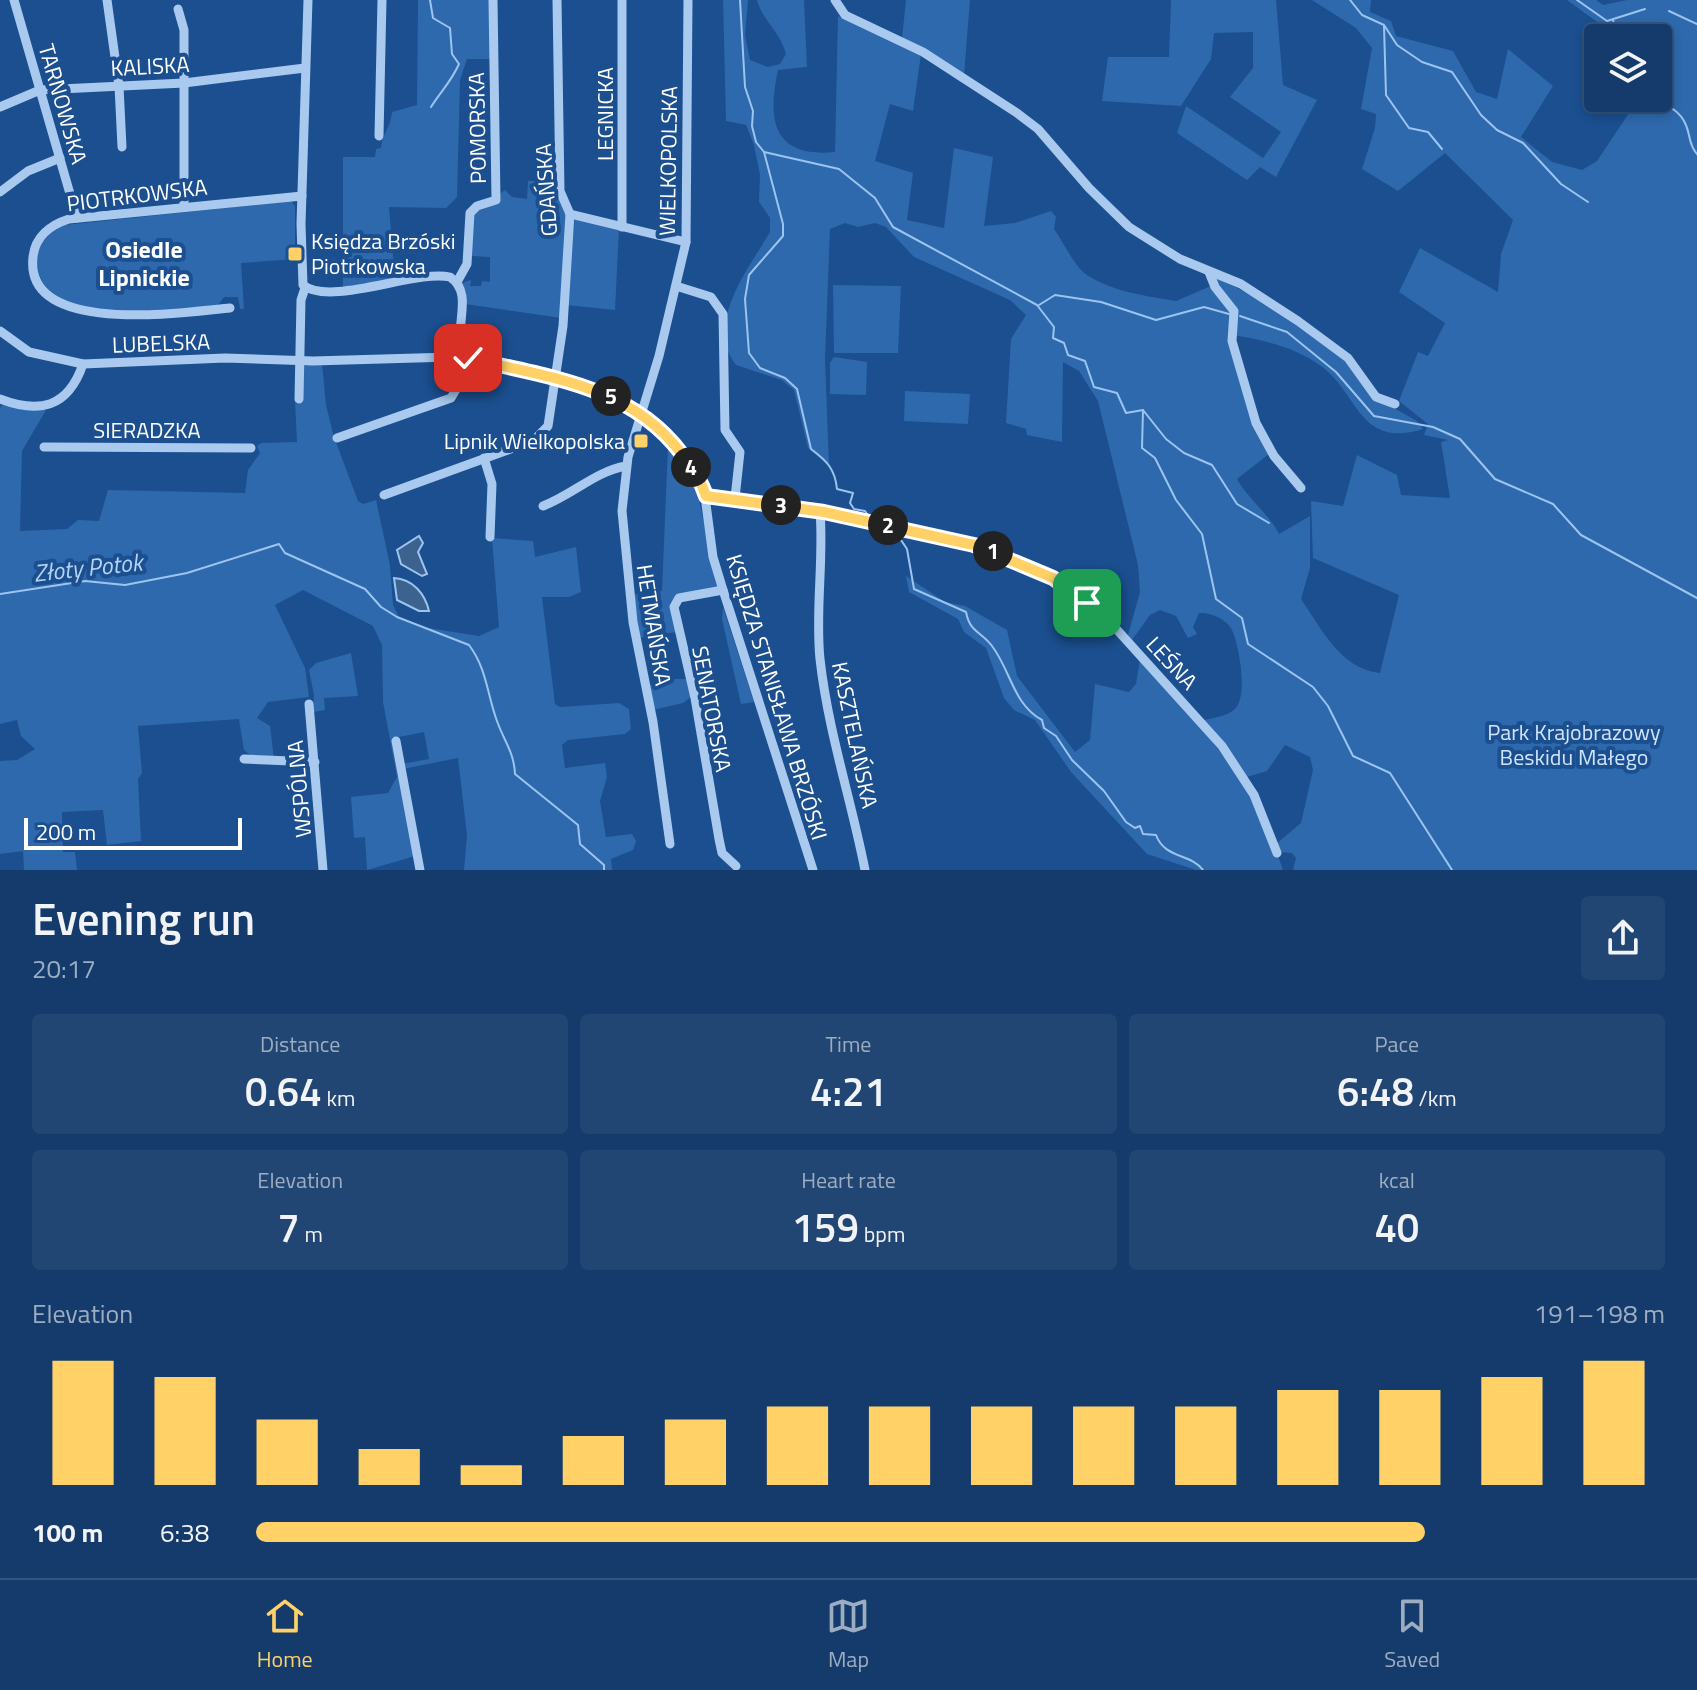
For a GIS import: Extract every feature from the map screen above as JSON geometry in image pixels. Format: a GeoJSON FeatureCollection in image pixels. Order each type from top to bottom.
{"type":"FeatureCollection","features":[{"type":"Feature","properties":{"kind":"street","name":"TARNOWSKA"},"geometry":{"type":"LineString","coordinates":[[14,0],[77,218]]}},
{"type":"Feature","properties":{"kind":"street"},"geometry":{"type":"LineString","coordinates":[[107,0],[119,86],[122,147]]}},
{"type":"Feature","properties":{"kind":"street"},"geometry":{"type":"LineString","coordinates":[[299,399],[305,288],[301,281],[308,0]]}},
{"type":"Feature","properties":{"kind":"street"},"geometry":{"type":"LineString","coordinates":[[379,136],[382,0]]}},
{"type":"Feature","properties":{"kind":"street","name":"POMORSKA"},"geometry":{"type":"LineString","coordinates":[[457,282],[466,268],[470,213],[477,206],[496,200],[493,0]]}},
{"type":"Feature","properties":{"kind":"street","name":"GDAŃSKA"},"geometry":{"type":"LineString","coordinates":[[484,458],[533,441],[545,431],[555,377],[563,326],[570,214],[560,191],[557,0]]}},
{"type":"Feature","properties":{"kind":"street","name":"LEGNICKA"},"geometry":{"type":"LineString","coordinates":[[622,0],[622,227]]}},
{"type":"Feature","properties":{"kind":"street","name":"WIELKOPOLSKA"},"geometry":{"type":"LineString","coordinates":[[639,412],[646,402],[686,242],[688,0]]}},
{"type":"Feature","properties":{"kind":"street"},"geometry":{"type":"LineString","coordinates":[[835,0],[845,15],[923,52],[1024,118],[1120,220],[1180,259],[1241,284],[1319,336],[1348,358],[1376,397],[1395,404]]}},
{"type":"Feature","properties":{"kind":"street"},"geometry":{"type":"LineString","coordinates":[[178,9],[184,30],[184,207]]}},
{"type":"Feature","properties":{"kind":"street","name":"KALISKA"},"geometry":{"type":"LineString","coordinates":[[0,107],[40,90],[184,83],[305,68]]}},
{"type":"Feature","properties":{"kind":"street"},"geometry":{"type":"LineString","coordinates":[[0,192],[28,171],[60,158]]}},
{"type":"Feature","properties":{"kind":"street","name":"PIOTRKOWSKA"},"geometry":{"type":"LineString","coordinates":[[230,308],[121,316],[100,314],[51,298],[33,272],[34,251],[51,226],[77,218],[302,196]]}},
{"type":"Feature","properties":{"kind":"street"},"geometry":{"type":"LineString","coordinates":[[570,214],[686,242]]}},
{"type":"Feature","properties":{"kind":"street"},"geometry":{"type":"LineString","coordinates":[[1209,272],[1215,287],[1234,311],[1232,341],[1263,440],[1301,488]]}},
{"type":"Feature","properties":{"kind":"street"},"geometry":{"type":"LineString","coordinates":[[305,288],[357,289],[441,275],[457,282],[462,293],[461,381],[451,398],[337,438]]}},
{"type":"Feature","properties":{"kind":"street"},"geometry":{"type":"LineString","coordinates":[[676,286],[711,297],[723,314],[725,430],[740,452],[735,498]]}},
{"type":"Feature","properties":{"kind":"street"},"geometry":{"type":"LineString","coordinates":[[0,331],[29,352],[83,364]]}},
{"type":"Feature","properties":{"kind":"street","name":"KSIĘDZA STANISŁAWA BRZÓSKI"},"geometry":{"type":"LineString","coordinates":[[300,360],[451,357],[463,352],[468,358],[555,377],[608,395],[639,412],[680,452],[706,496],[713,557],[813,870]]}},
{"type":"Feature","properties":{"kind":"street","name":"LUBELSKA"},"geometry":{"type":"LineString","coordinates":[[0,399],[21,406],[45,408],[73,384],[83,364],[225,358],[300,360]]}},
{"type":"Feature","properties":{"kind":"street","name":"HETMAŃSKA"},"geometry":{"type":"LineString","coordinates":[[639,412],[626,466],[622,511],[625,558],[670,844]]}},
{"type":"Feature","properties":{"kind":"street","name":"SIERADZKA"},"geometry":{"type":"LineString","coordinates":[[44,447],[251,448]]}},
{"type":"Feature","properties":{"kind":"street"},"geometry":{"type":"LineString","coordinates":[[384,495],[484,458],[492,484],[490,537]]}},
{"type":"Feature","properties":{"kind":"street"},"geometry":{"type":"LineString","coordinates":[[543,506],[568,496],[609,471],[626,466]]}},
{"type":"Feature","properties":{"kind":"street","name":"LEŚNA"},"geometry":{"type":"LineString","coordinates":[[706,496],[870,520],[1009,557],[1053,578],[1124,636],[1196,714],[1240,769],[1277,853]]}},
{"type":"Feature","properties":{"kind":"street","name":"KASZTELAŃSKA"},"geometry":{"type":"LineString","coordinates":[[820,511],[823,568],[820,657],[827,705],[865,870]]}},
{"type":"Feature","properties":{"kind":"street","name":"SENATORSKA"},"geometry":{"type":"LineString","coordinates":[[723,590],[683,596],[675,600],[674,607],[699,718],[722,853],[736,866]]}},
{"type":"Feature","properties":{"kind":"street","name":"WSPÓLNA"},"geometry":{"type":"LineString","coordinates":[[309,704],[323,870]]}},
{"type":"Feature","properties":{"kind":"street"},"geometry":{"type":"LineString","coordinates":[[396,741],[420,870]]}},
{"type":"Feature","properties":{"kind":"street"},"geometry":{"type":"LineString","coordinates":[[244,759],[315,762]]}},
{"type":"Feature","properties":{"kind":"green space"},"geometry":{"type":"Polygon","coordinates":[[[418,0],[492,0],[492,59],[467,59],[460,80],[457,197],[446,208],[389,207],[395,280],[343,287],[343,157],[375,157],[376,149],[381,148],[392,112],[417,105],[418,0]]]}},
{"type":"Feature","properties":{"kind":"green space","name":"Park Krajobrazowy Beskidu Małego"},"geometry":{"type":"Polygon","coordinates":[[[723,0],[748,0],[745,35],[750,60],[768,67],[780,64],[786,54],[757,0],[804,0],[807,67],[778,70],[775,88],[775,120],[787,142],[798,149],[835,152],[838,16],[921,54],[913,111],[890,104],[875,161],[913,173],[907,220],[944,228],[954,148],[993,157],[984,226],[1015,223],[1051,211],[1056,217],[1054,229],[1073,260],[1097,281],[1130,292],[1176,301],[1211,286],[1231,310],[1229,327],[1269,454],[1237,479],[1279,534],[1310,516],[1310,568],[1301,599],[1343,656],[1366,670],[1380,673],[1399,595],[1313,558],[1311,501],[1343,506],[1357,455],[1397,475],[1401,495],[1450,498],[1441,442],[1448,440],[1424,435],[1428,424],[1399,401],[1418,352],[1428,356],[1445,323],[1399,292],[1420,248],[1498,292],[1501,254],[1513,220],[1445,153],[1398,191],[1362,169],[1375,128],[1376,114],[1361,109],[1372,48],[1356,28],[1312,0],[1371,0],[1370,12],[1391,21],[1396,36],[1453,51],[1476,92],[1497,99],[1508,49],[1553,86],[1521,137],[1552,162],[1582,170],[1597,161],[1630,112],[1672,112],[1672,24],[1600,24],[1567,0],[1596,0],[1603,5],[1627,0],[1697,0],[1697,870],[1293,870],[1296,858],[1292,853],[1279,852],[1276,844],[1301,823],[1313,770],[1310,757],[1285,745],[1267,771],[1247,777],[1204,720],[1234,710],[1241,694],[1237,647],[1230,626],[1222,620],[1199,613],[1193,627],[1197,634],[1188,638],[1176,616],[1160,610],[1150,615],[1132,640],[1128,635],[1140,592],[1138,565],[1098,401],[1079,371],[1063,362],[1062,442],[1027,435],[1026,429],[1006,423],[1011,339],[1026,315],[1010,300],[914,257],[886,227],[875,223],[858,227],[845,223],[830,229],[825,359],[829,466],[808,448],[794,390],[782,380],[736,365],[727,349],[727,314],[742,279],[770,232],[770,218],[759,202],[760,175],[746,125],[726,121],[723,0]]]}},
{"type":"Feature","properties":{"kind":"green space"},"geometry":{"type":"Polygon","coordinates":[[[906,0],[970,0],[964,75],[902,39],[906,0]]]}},
{"type":"Feature","properties":{"kind":"green space"},"geometry":{"type":"Polygon","coordinates":[[[1171,0],[1276,0],[1283,85],[1317,100],[1276,177],[1260,167],[1247,180],[1177,133],[1186,106],[1263,158],[1281,132],[1230,97],[1253,68],[1253,32],[1214,33],[1211,59],[1181,106],[1102,101],[1108,57],[1169,57],[1171,0]]]}},
{"type":"Feature","properties":{"kind":"green space"},"geometry":{"type":"Polygon","coordinates":[[[528,181],[558,181],[559,195],[567,216],[561,318],[465,304],[462,283],[471,280],[470,286],[481,286],[482,281],[490,282],[490,257],[472,256],[472,214],[505,190],[512,197],[527,199],[528,181]]]}},
{"type":"Feature","properties":{"kind":"green space"},"geometry":{"type":"Polygon","coordinates":[[[291,201],[295,206],[295,259],[241,263],[244,309],[240,309],[238,297],[224,297],[218,305],[142,311],[84,306],[60,298],[44,283],[37,262],[45,239],[65,225],[291,201]]]}},
{"type":"Feature","properties":{"kind":"green space"},"geometry":{"type":"Polygon","coordinates":[[[575,218],[619,229],[615,310],[566,305],[575,218]]]}},
{"type":"Feature","properties":{"kind":"green space"},"geometry":{"type":"Polygon","coordinates":[[[1216,278],[1264,301],[1346,359],[1371,395],[1417,421],[1423,429],[1385,432],[1362,416],[1334,378],[1311,359],[1279,345],[1233,335],[1235,305],[1217,286],[1216,278]]]}},
{"type":"Feature","properties":{"kind":"green space"},"geometry":{"type":"Polygon","coordinates":[[[833,285],[901,286],[898,353],[834,353],[833,285]]]}},
{"type":"Feature","properties":{"kind":"green space"},"geometry":{"type":"Polygon","coordinates":[[[834,357],[867,362],[866,395],[830,394],[830,363],[834,357]]]}},
{"type":"Feature","properties":{"kind":"green space"},"geometry":{"type":"Polygon","coordinates":[[[322,363],[326,405],[334,437],[358,501],[363,504],[376,500],[390,565],[393,605],[399,617],[428,628],[479,636],[499,627],[492,538],[533,541],[535,557],[576,547],[581,592],[569,597],[542,597],[555,704],[560,707],[619,703],[629,709],[631,729],[625,734],[568,740],[562,745],[565,768],[605,763],[607,777],[600,801],[606,837],[632,834],[636,841],[633,850],[611,859],[612,870],[464,870],[467,835],[458,758],[403,769],[402,764],[429,759],[424,732],[394,738],[415,856],[367,870],[365,837],[354,838],[351,797],[388,793],[397,777],[383,702],[382,645],[373,626],[303,590],[275,605],[305,668],[309,697],[268,702],[257,718],[270,726],[274,759],[254,758],[244,750],[239,719],[138,726],[142,773],[138,779],[141,841],[107,845],[103,810],[62,812],[63,852],[75,852],[77,870],[24,870],[23,851],[0,854],[0,761],[17,760],[35,749],[21,736],[17,720],[0,724],[0,408],[2,405],[46,410],[22,451],[20,531],[67,529],[78,520],[99,521],[108,490],[245,493],[248,470],[260,453],[257,446],[261,443],[297,442],[295,401],[302,366],[322,363]]]}},
{"type":"Feature","properties":{"kind":"green space"},"geometry":{"type":"Polygon","coordinates":[[[905,391],[970,394],[968,424],[904,421],[905,391]]]}},
{"type":"Feature","properties":{"kind":"green space"},"geometry":{"type":"Polygon","coordinates":[[[668,446],[697,490],[718,590],[674,598],[676,632],[637,638],[631,595],[662,591],[668,446]]]}},
{"type":"Feature","properties":{"kind":"green space"},"geometry":{"type":"Polygon","coordinates":[[[906,576],[945,602],[965,606],[1007,630],[1017,676],[1075,752],[1090,740],[1095,684],[1129,692],[1136,684],[1140,659],[1205,732],[1241,781],[1271,838],[1283,870],[1196,870],[1147,854],[1071,772],[1035,720],[1014,710],[1004,698],[986,648],[964,632],[958,619],[909,592],[906,576]]]}},
{"type":"Feature","properties":{"kind":"green space"},"geometry":{"type":"Polygon","coordinates":[[[723,607],[754,702],[741,704],[722,619],[723,607]]]}},
{"type":"Feature","properties":{"kind":"green space"},"geometry":{"type":"Polygon","coordinates":[[[351,653],[358,696],[324,698],[325,710],[313,712],[314,695],[309,670],[316,663],[351,653]]]}},
{"type":"Feature","properties":{"kind":"green space"},"geometry":{"type":"Polygon","coordinates":[[[673,679],[687,679],[692,696],[683,703],[653,710],[647,686],[673,679]]]}},
{"type":"Feature","properties":{"kind":"shaded area"},"geometry":{"type":"Polygon","coordinates":[[[419,536],[423,543],[418,552],[427,574],[422,576],[401,564],[397,550],[419,536]]]}},
{"type":"Feature","properties":{"kind":"shaded area"},"geometry":{"type":"Polygon","coordinates":[[[394,578],[407,581],[417,588],[429,611],[419,611],[397,600],[394,578]]]}},
{"type":"Feature","properties":{"kind":"waterway"},"geometry":{"type":"LineString","coordinates":[[430,0],[433,18],[450,28],[452,54],[459,64],[431,107]]}},
{"type":"Feature","properties":{"kind":"waterway"},"geometry":{"type":"LineString","coordinates":[[740,0],[745,87],[753,111],[752,126],[756,142],[764,152],[783,224],[783,236],[749,275],[745,299],[749,353],[760,368],[785,378],[797,389],[811,449],[829,466],[837,489],[853,493],[850,503],[854,509],[865,511],[869,517]]}},
{"type":"Feature","properties":{"kind":"waterway"},"geometry":{"type":"LineString","coordinates":[[1350,0],[1362,15],[1384,25],[1397,45],[1422,62],[1452,72],[1481,115],[1497,130],[1523,143],[1561,184],[1588,202]]}},
{"type":"Feature","properties":{"kind":"waterway"},"geometry":{"type":"LineString","coordinates":[[1577,0],[1607,21],[1645,9]]}},
{"type":"Feature","properties":{"kind":"waterway"},"geometry":{"type":"LineString","coordinates":[[1669,11],[1697,24]]}},
{"type":"Feature","properties":{"kind":"waterway"},"geometry":{"type":"LineString","coordinates":[[1613,20],[1614,24]]}},
{"type":"Feature","properties":{"kind":"waterway"},"geometry":{"type":"LineString","coordinates":[[1384,26],[1386,95],[1409,128],[1428,132],[1442,149]]}},
{"type":"Feature","properties":{"kind":"waterway"},"geometry":{"type":"LineString","coordinates":[[1672,108],[1687,127],[1697,154]]}},
{"type":"Feature","properties":{"kind":"waterway"},"geometry":{"type":"LineString","coordinates":[[764,152],[839,169],[875,198],[893,227],[1037,305],[1054,327],[1053,338],[1064,343],[1068,355],[1085,361],[1094,387],[1117,393],[1126,413],[1143,410],[1166,439],[1184,453],[1212,465],[1237,504],[1269,523]]}},
{"type":"Feature","properties":{"kind":"waterway"},"geometry":{"type":"LineString","coordinates":[[1039,305],[1055,295],[1101,302],[1156,320],[1204,307],[1229,314]]}},
{"type":"Feature","properties":{"kind":"waterway"},"geometry":{"type":"LineString","coordinates":[[1240,316],[1287,332],[1336,372],[1374,416],[1433,427],[1460,439],[1495,479],[1553,504],[1581,535],[1697,598]]}},
{"type":"Feature","properties":{"kind":"waterway"},"geometry":{"type":"LineString","coordinates":[[1143,410],[1142,448],[1155,458],[1176,500],[1202,534],[1216,599],[1242,618],[1248,644],[1313,687],[1328,706],[1353,756],[1390,773],[1452,870]]}},
{"type":"Feature","properties":{"kind":"waterway"},"geometry":{"type":"LineString","coordinates":[[875,525],[901,540],[907,549],[914,589],[966,612],[973,628],[988,641],[998,656],[1018,696],[1042,720],[1044,728],[1056,736],[1072,760],[1104,791],[1126,822],[1135,828],[1140,826],[1143,834],[1156,835],[1165,848],[1203,870]]}},
{"type":"Feature","properties":{"kind":"waterway","name":"Złoty Potok"},"geometry":{"type":"LineString","coordinates":[[0,594],[85,581],[125,585],[187,573],[279,544],[285,553],[365,589],[381,607],[397,617],[469,645],[483,672],[497,721],[513,759],[515,774],[578,825],[580,844],[604,865],[604,870]]}},
{"type":"Feature","properties":{"kind":"place","name":"Księdza Brzóski Piotrkowska"},"geometry":{"type":"Point","coordinates":[295,254]}},
{"type":"Feature","properties":{"kind":"place","name":"Lipnik Wielkopolska"},"geometry":{"type":"Point","coordinates":[641,441]}},
{"type":"Feature","properties":{"kind":"district","name":"Osiedle Lipnickie"},"geometry":{"type":"Point","coordinates":[144,264]}},
{"type":"Feature","properties":{"kind":"route"},"geometry":{"type":"LineString","coordinates":[[468,358],[555,377],[624,403],[650,419],[671,441],[699,478],[706,496],[874,521],[974,545],[1028,565],[1053,578],[1087,603]]}}]}
